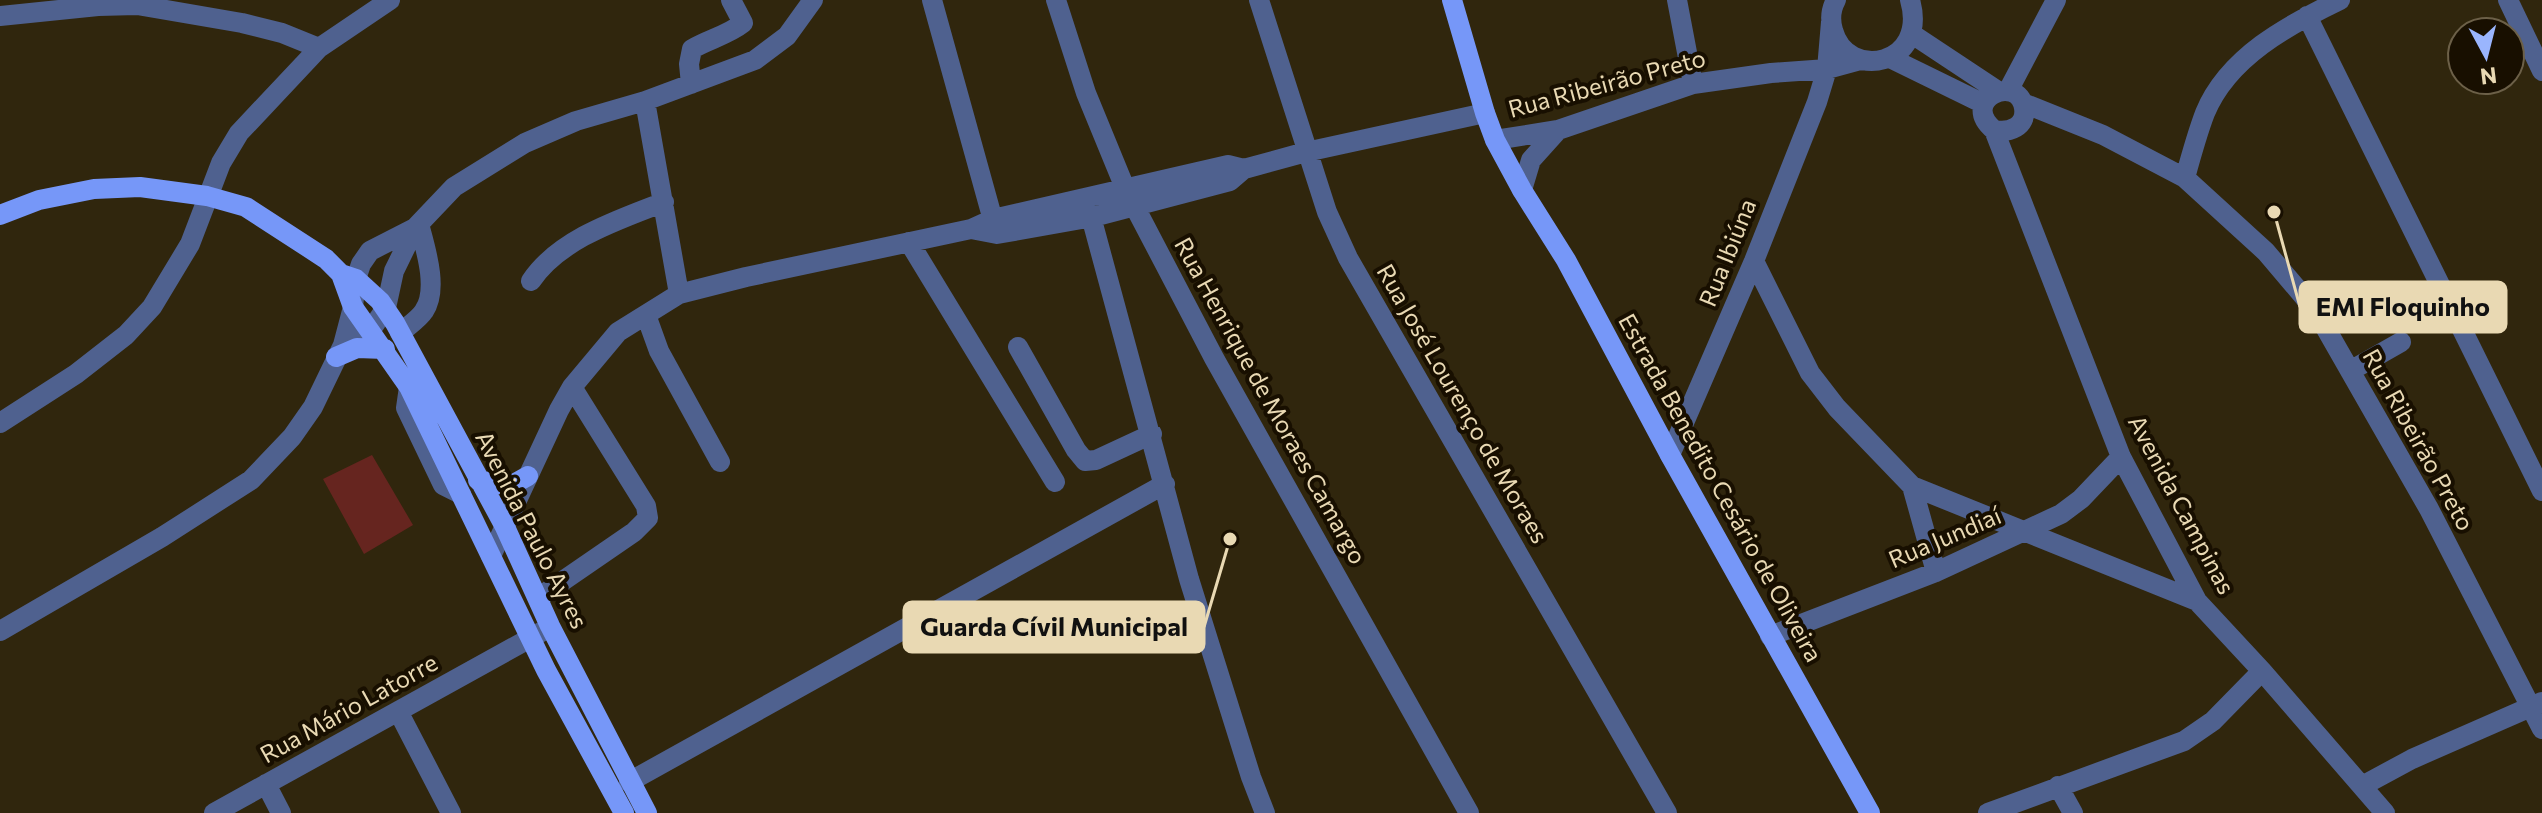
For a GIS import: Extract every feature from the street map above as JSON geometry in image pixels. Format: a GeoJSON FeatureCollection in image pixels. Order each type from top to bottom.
{"type":"FeatureCollection","features":[{"type":"Feature","properties":{"kind":"main road","name":"Estrada Benedito Cesário de Oliveira"},"geometry":{"type":"LineString","coordinates":[[1452,0],[1495,140],[1566,260],[1670,455],[1870,813]]}},
{"type":"Feature","properties":{"kind":"main road","name":"Avenida Paulo Ayres"},"geometry":{"type":"LineString","coordinates":[[0,215],[39,200],[94,189],[140,187],[207,196],[246,207],[326,259],[386,308],[505,527],[550,626],[647,813]]}},
{"type":"Feature","properties":{"kind":"main road","name":"Avenida Paulo Ayres"},"geometry":{"type":"LineString","coordinates":[[348,277],[353,307],[409,387],[531,639],[624,813]]}},
{"type":"Feature","properties":{"kind":"main road"},"geometry":{"type":"LineString","coordinates":[[340,351],[385,349]]}},
{"type":"Feature","properties":{"kind":"main road"},"geometry":{"type":"LineString","coordinates":[[478,480],[510,486],[528,476]]}},
{"type":"Feature","properties":{"kind":"street"},"geometry":{"type":"LineString","coordinates":[[0,423],[76,374],[126,335],[152,307],[190,244],[221,163],[239,133],[319,48],[390,0]]}},
{"type":"Feature","properties":{"kind":"street"},"geometry":{"type":"LineString","coordinates":[[691,84],[689,64],[692,49],[743,23],[731,0]]}},
{"type":"Feature","properties":{"kind":"street"},"geometry":{"type":"LineString","coordinates":[[340,351],[370,331],[386,308],[394,271],[417,226],[454,187],[525,143],[576,121],[645,101],[755,60],[787,36],[813,0]]}},
{"type":"Feature","properties":{"kind":"street"},"geometry":{"type":"LineString","coordinates":[[932,0],[995,226]]}},
{"type":"Feature","properties":{"kind":"street","name":"Rua Henrique de Moraes Camargo"},"geometry":{"type":"LineString","coordinates":[[1056,0],[1086,93],[1130,197],[1214,358],[1469,813]]}},
{"type":"Feature","properties":{"kind":"street","name":"Rua José Lourenço de Moraes"},"geometry":{"type":"LineString","coordinates":[[1259,0],[1306,152],[1327,212],[1348,258],[1667,813]]}},
{"type":"Feature","properties":{"kind":"street"},"geometry":{"type":"LineString","coordinates":[[1677,0],[1693,84]]}},
{"type":"Feature","properties":{"kind":"street","name":"Rua Ibiúna"},"geometry":{"type":"LineString","coordinates":[[1670,455],[1754,261],[1827,69],[1836,0]]}},
{"type":"Feature","properties":{"kind":"street"},"geometry":{"type":"LineString","coordinates":[[1827,69],[1860,60],[1890,58],[1904,48],[1912,34],[1914,17],[1910,0]]}},
{"type":"Feature","properties":{"kind":"street"},"geometry":{"type":"LineString","coordinates":[[2003,97],[2056,0]]}},
{"type":"Feature","properties":{"kind":"street"},"geometry":{"type":"LineString","coordinates":[[2185,178],[2206,111],[2229,74],[2261,45],[2307,16],[2340,0]]}},
{"type":"Feature","properties":{"kind":"street"},"geometry":{"type":"LineString","coordinates":[[2508,0],[2542,71]]}},
{"type":"Feature","properties":{"kind":"street"},"geometry":{"type":"LineString","coordinates":[[0,16],[137,5],[242,23],[282,33],[319,48]]}},
{"type":"Feature","properties":{"kind":"street"},"geometry":{"type":"LineString","coordinates":[[2307,16],[2542,491]]}},
{"type":"Feature","properties":{"kind":"street"},"geometry":{"type":"LineString","coordinates":[[1831,22],[1835,39],[1846,52],[1860,60]]}},
{"type":"Feature","properties":{"kind":"street"},"geometry":{"type":"LineString","coordinates":[[1912,34],[2024,113],[2021,123],[2013,130],[1994,130]]}},
{"type":"Feature","properties":{"kind":"street"},"geometry":{"type":"LineString","coordinates":[[1890,58],[2003,97]]}},
{"type":"Feature","properties":{"kind":"street","name":"Rua Ribeirão Preto"},"geometry":{"type":"LineString","coordinates":[[1495,140],[1558,130],[1693,84],[1827,69]]}},
{"type":"Feature","properties":{"kind":"street","name":"Rua Ribeirão Preto"},"geometry":{"type":"LineString","coordinates":[[2003,97],[2103,135],[2185,178],[2266,252],[2305,298],[2350,371],[2537,704],[2542,729]]}},
{"type":"Feature","properties":{"kind":"street","name":"Avenida Campinas"},"geometry":{"type":"LineString","coordinates":[[2003,97],[1982,114],[1994,130],[2121,457],[2197,601],[2385,813]]}},
{"type":"Feature","properties":{"kind":"street"},"geometry":{"type":"LineString","coordinates":[[645,101],[679,294]]}},
{"type":"Feature","properties":{"kind":"street"},"geometry":{"type":"LineString","coordinates":[[491,556],[572,387],[618,332],[679,294],[909,242],[1090,207],[1228,165],[1244,169],[1306,152],[1485,113]]}},
{"type":"Feature","properties":{"kind":"street"},"geometry":{"type":"LineString","coordinates":[[1522,190],[1531,160],[1558,130]]}},
{"type":"Feature","properties":{"kind":"street"},"geometry":{"type":"LineString","coordinates":[[531,281],[543,263],[562,250],[617,220],[664,202]]}},
{"type":"Feature","properties":{"kind":"street"},"geometry":{"type":"LineString","coordinates":[[1090,207],[1189,579],[1265,813]]}},
{"type":"Feature","properties":{"kind":"street"},"geometry":{"type":"LineString","coordinates":[[348,277],[370,251],[417,226]]}},
{"type":"Feature","properties":{"kind":"street"},"geometry":{"type":"LineString","coordinates":[[400,333],[425,311],[429,292],[430,263],[417,226]]}},
{"type":"Feature","properties":{"kind":"street"},"geometry":{"type":"LineString","coordinates":[[909,242],[1055,482]]}},
{"type":"Feature","properties":{"kind":"street"},"geometry":{"type":"LineString","coordinates":[[1754,261],[1810,373],[1837,408],[1912,486],[2197,601]]}},
{"type":"Feature","properties":{"kind":"street"},"geometry":{"type":"LineString","coordinates":[[0,631],[162,537],[251,480],[292,437],[313,407],[340,351],[353,307]]}},
{"type":"Feature","properties":{"kind":"street"},"geometry":{"type":"LineString","coordinates":[[646,315],[659,351],[720,462]]}},
{"type":"Feature","properties":{"kind":"street"},"geometry":{"type":"LineString","coordinates":[[2350,371],[2401,342]]}},
{"type":"Feature","properties":{"kind":"street"},"geometry":{"type":"LineString","coordinates":[[1018,347],[1085,461],[1096,460],[1152,434]]}},
{"type":"Feature","properties":{"kind":"street"},"geometry":{"type":"LineString","coordinates":[[538,598],[634,532],[648,518],[646,506],[572,387]]}},
{"type":"Feature","properties":{"kind":"street","name":"Rua Jundiaí"},"geometry":{"type":"LineString","coordinates":[[1770,636],[1936,572],[2061,514],[2081,499],[2121,457]]}},
{"type":"Feature","properties":{"kind":"street"},"geometry":{"type":"LineString","coordinates":[[629,782],[1165,484]]}},
{"type":"Feature","properties":{"kind":"street"},"geometry":{"type":"LineString","coordinates":[[1912,486],[1936,572]]}},
{"type":"Feature","properties":{"kind":"street"},"geometry":{"type":"LineString","coordinates":[[509,651],[521,619]]}},
{"type":"Feature","properties":{"kind":"street","name":"Rua Mário Latorre"},"geometry":{"type":"LineString","coordinates":[[214,813],[550,626]]}},
{"type":"Feature","properties":{"kind":"street"},"geometry":{"type":"LineString","coordinates":[[1988,813],[2184,741],[2199,733],[2262,671]]}},
{"type":"Feature","properties":{"kind":"street"},"geometry":{"type":"LineString","coordinates":[[2362,786],[2412,759],[2537,704]]}},
{"type":"Feature","properties":{"kind":"street"},"geometry":{"type":"LineString","coordinates":[[398,711],[451,813]]}},
{"type":"Feature","properties":{"kind":"street"},"geometry":{"type":"LineString","coordinates":[[266,784],[281,813]]}},
{"type":"Feature","properties":{"kind":"street"},"geometry":{"type":"LineString","coordinates":[[2058,786],[2073,813]]}},
{"type":"Feature","properties":{"kind":"shaded area"},"geometry":{"type":"Polygon","coordinates":[[[372,455],[413,525],[364,554],[323,479],[372,455]]]}},
{"type":"Feature","properties":{"kind":"place","name":"EMI Floquinho"},"geometry":{"type":"Point","coordinates":[2274,212]}},
{"type":"Feature","properties":{"kind":"place","name":"Guarda Cívil Municipal"},"geometry":{"type":"Point","coordinates":[1230,539]}}]}
